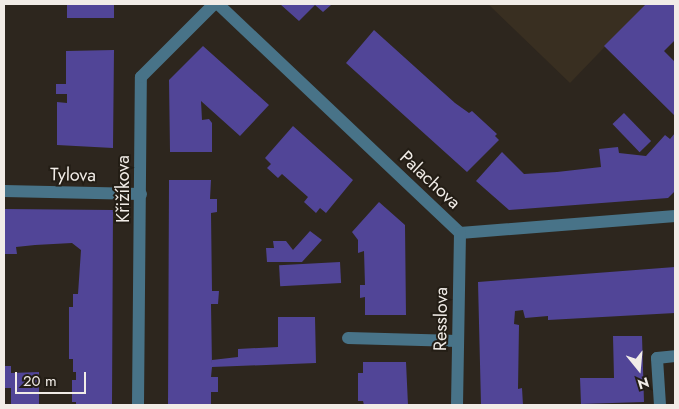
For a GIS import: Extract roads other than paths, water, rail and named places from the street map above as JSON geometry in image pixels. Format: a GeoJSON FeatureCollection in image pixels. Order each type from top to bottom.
{"type":"FeatureCollection","features":[{"type":"Feature","properties":{"kind":"street","name":"Křižíkova"},"geometry":{"type":"LineString","coordinates":[[138,405],[141,77],[214,4]]}},
{"type":"Feature","properties":{"kind":"street","name":"Palachova"},"geometry":{"type":"LineString","coordinates":[[218,4],[460,233],[675,216]]}},
{"type":"Feature","properties":{"kind":"street","name":"Tylova"},"geometry":{"type":"LineString","coordinates":[[4,191],[141,194]]}},
{"type":"Feature","properties":{"kind":"street","name":"Resslova"},"geometry":{"type":"LineString","coordinates":[[457,405],[460,233]]}},
{"type":"Feature","properties":{"kind":"street"},"geometry":{"type":"LineString","coordinates":[[348,338],[458,341]]}},
{"type":"Feature","properties":{"kind":"street"},"geometry":{"type":"LineString","coordinates":[[660,405],[657,358],[675,356]]}}]}
